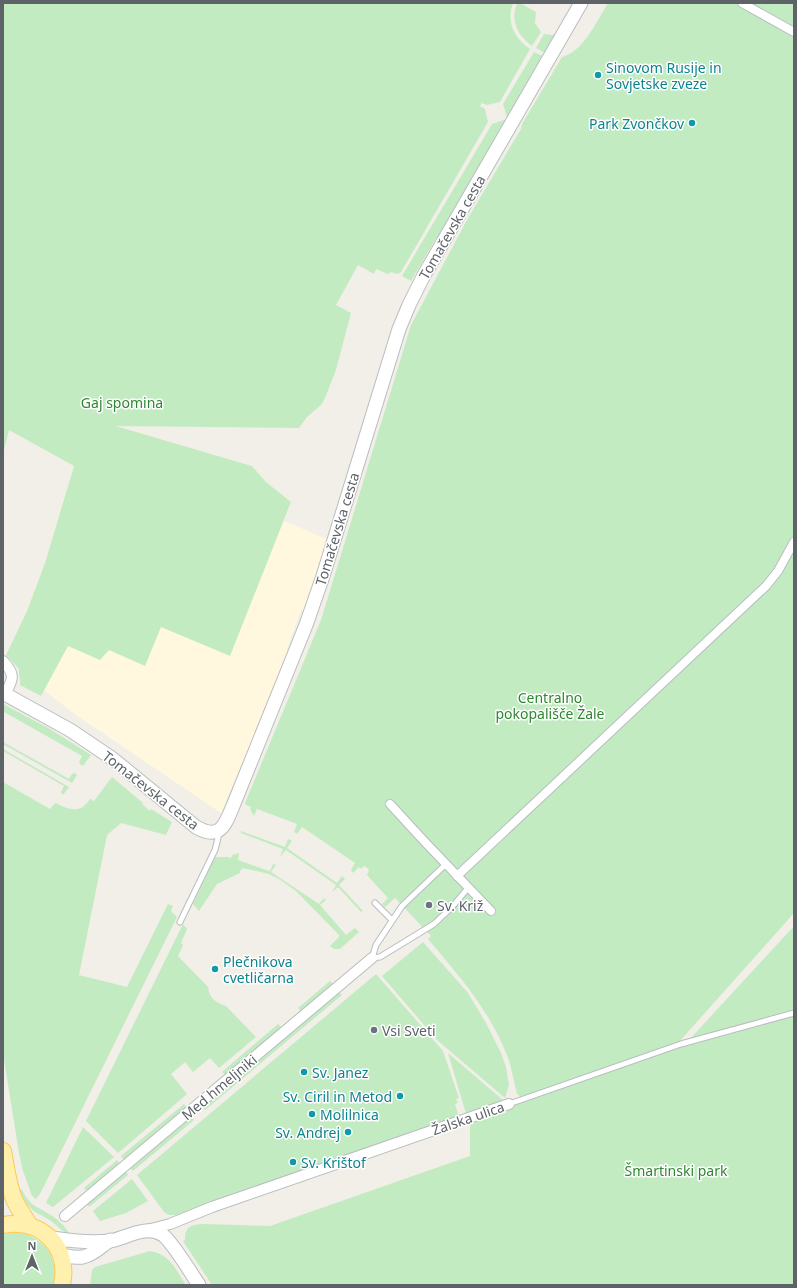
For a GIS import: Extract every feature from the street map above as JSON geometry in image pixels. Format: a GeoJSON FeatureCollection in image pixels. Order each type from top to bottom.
{"type":"FeatureCollection","features":[{"type":"Feature","properties":{"kind":"main road"},"geometry":{"type":"LineString","coordinates":[[3,1151],[12,1194],[30,1226]]}},
{"type":"Feature","properties":{"kind":"main road"},"geometry":{"type":"LineString","coordinates":[[3,1225],[18,1224],[30,1226],[52,1238],[61,1255],[64,1272],[62,1285]]}},
{"type":"Feature","properties":{"kind":"street","name":"Tomačevska cesta"},"geometry":{"type":"LineString","coordinates":[[4,694],[70,730],[113,759],[196,827],[208,832],[219,831],[229,816],[306,625],[323,576],[399,330],[409,304],[432,261],[581,3]]}},
{"type":"Feature","properties":{"kind":"street"},"geometry":{"type":"LineString","coordinates":[[742,3],[794,32]]}},
{"type":"Feature","properties":{"kind":"street"},"geometry":{"type":"LineString","coordinates":[[457,876],[766,586],[778,571],[794,542]]}},
{"type":"Feature","properties":{"kind":"street"},"geometry":{"type":"LineString","coordinates":[[3,661],[11,672],[12,676],[11,683],[4,694]]}},
{"type":"Feature","properties":{"kind":"street"},"geometry":{"type":"LineString","coordinates":[[390,804],[491,911]]}},
{"type":"Feature","properties":{"kind":"street","name":"Med hmeljniki"},"geometry":{"type":"LineString","coordinates":[[65,1216],[372,958]]}},
{"type":"Feature","properties":{"kind":"street","name":"Žalska ulica"},"geometry":{"type":"LineString","coordinates":[[144,1231],[170,1224],[212,1207],[509,1104]]}},
{"type":"Feature","properties":{"kind":"street"},"geometry":{"type":"LineString","coordinates":[[52,1238],[78,1242],[110,1240],[144,1231],[154,1231],[165,1237],[199,1285]]}},
{"type":"Feature","properties":{"kind":"street"},"geometry":{"type":"LineString","coordinates":[[61,1255],[78,1258],[83,1257],[89,1255],[110,1240]]}},
{"type":"Feature","properties":{"kind":"lane"},"geometry":{"type":"LineString","coordinates":[[180,922],[215,850],[219,831]]}},
{"type":"Feature","properties":{"kind":"lane","name":"Med hmeljniki"},"geometry":{"type":"LineString","coordinates":[[446,864],[402,906],[376,945],[372,958],[380,957],[434,924],[452,907],[468,888]]}},
{"type":"Feature","properties":{"kind":"lane"},"geometry":{"type":"LineString","coordinates":[[375,903],[392,920]]}},
{"type":"Feature","properties":{"kind":"lane","name":"Žalska ulica"},"geometry":{"type":"LineString","coordinates":[[509,1104],[681,1044],[794,1013]]}},
{"type":"Feature","properties":{"kind":"shaded area"},"geometry":{"type":"Polygon","coordinates":[[[114,425],[252,466],[266,482],[291,502],[284,521],[327,539],[305,611],[301,610],[290,640],[287,650],[290,651],[221,813],[76,715],[45,691],[6,655],[27,611],[45,563],[74,466],[114,425]]]}},
{"type":"Feature","properties":{"kind":"green space","name":"Gaj spomina"},"geometry":{"type":"Polygon","coordinates":[[[3,3],[513,3],[510,17],[513,29],[524,45],[530,49],[500,102],[487,105],[482,103],[480,106],[485,109],[488,122],[401,272],[398,274],[391,272],[388,274],[376,269],[374,274],[358,265],[336,305],[351,313],[336,370],[321,405],[307,417],[299,428],[116,426],[252,466],[266,482],[291,502],[230,656],[161,627],[145,666],[109,650],[100,660],[68,646],[41,696],[20,685],[19,669],[6,655],[27,611],[45,563],[74,466],[9,430],[3,454],[3,3]]]}},
{"type":"Feature","properties":{"kind":"green space"},"geometry":{"type":"Polygon","coordinates":[[[517,3],[520,3],[536,12],[535,23],[541,32],[532,46],[519,33],[517,28],[514,16],[517,3]]]}},
{"type":"Feature","properties":{"kind":"green space","name":"Centralno pokopališče Žale"},"geometry":{"type":"Polygon","coordinates":[[[608,3],[794,3],[794,913],[679,1042],[521,1097],[517,1094],[508,1058],[493,1025],[474,996],[428,939],[431,936],[395,898],[385,907],[382,904],[388,898],[367,875],[369,870],[365,866],[360,869],[359,867],[353,873],[351,870],[355,863],[302,827],[297,834],[294,832],[297,824],[257,809],[254,816],[250,809],[251,807],[245,803],[321,620],[411,325],[468,218],[562,57],[570,54],[589,35],[608,3]]]}},
{"type":"Feature","properties":{"kind":"green space"},"geometry":{"type":"Polygon","coordinates":[[[557,33],[545,53],[536,48],[544,34],[552,35],[557,33]]]}},
{"type":"Feature","properties":{"kind":"green space"},"geometry":{"type":"Polygon","coordinates":[[[534,52],[543,56],[507,117],[503,104],[534,52]]]}},
{"type":"Feature","properties":{"kind":"green space"},"geometry":{"type":"Polygon","coordinates":[[[504,120],[506,121],[438,239],[436,238],[411,281],[402,276],[492,124],[504,120]]]}},
{"type":"Feature","properties":{"kind":"green space"},"geometry":{"type":"Polygon","coordinates":[[[3,704],[50,729],[91,755],[83,766],[79,762],[82,756],[4,712],[3,714],[3,704]]]}},
{"type":"Feature","properties":{"kind":"green space"},"geometry":{"type":"Polygon","coordinates":[[[3,742],[69,779],[74,773],[77,775],[72,783],[3,744],[3,742]]]}},
{"type":"Feature","properties":{"kind":"green space"},"geometry":{"type":"Polygon","coordinates":[[[3,749],[69,787],[63,795],[61,792],[64,786],[3,751],[3,749]]]}},
{"type":"Feature","properties":{"kind":"green space"},"geometry":{"type":"Polygon","coordinates":[[[112,777],[143,803],[142,804],[150,811],[151,809],[172,822],[166,835],[121,823],[107,835],[79,975],[127,987],[168,904],[173,906],[171,911],[177,917],[40,1194],[36,1199],[32,1196],[23,1171],[3,1053],[3,782],[50,809],[56,803],[70,809],[79,809],[83,807],[90,799],[94,801],[112,777]]]}},
{"type":"Feature","properties":{"kind":"green space"},"geometry":{"type":"Polygon","coordinates":[[[241,831],[285,847],[288,839],[292,841],[287,848],[337,883],[342,876],[345,879],[339,885],[363,911],[361,912],[338,887],[332,892],[336,885],[286,850],[280,857],[283,849],[241,833],[241,831]]]}},
{"type":"Feature","properties":{"kind":"green space"},"geometry":{"type":"Polygon","coordinates":[[[239,853],[238,860],[266,870],[270,871],[273,864],[276,865],[271,872],[319,904],[324,898],[326,900],[320,905],[346,935],[355,928],[359,932],[340,949],[334,949],[330,946],[339,937],[339,935],[296,891],[269,874],[243,868],[240,873],[217,884],[199,911],[193,904],[215,857],[231,858],[232,855],[239,853]]]}},
{"type":"Feature","properties":{"kind":"green space"},"geometry":{"type":"Polygon","coordinates":[[[183,924],[187,929],[181,943],[183,945],[178,956],[208,987],[211,997],[226,1006],[256,1037],[219,1068],[210,1058],[193,1072],[185,1062],[171,1074],[187,1094],[118,1153],[86,1121],[183,924]]]}},
{"type":"Feature","properties":{"kind":"green space"},"geometry":{"type":"Polygon","coordinates":[[[794,926],[794,1010],[689,1040],[794,926]]]}},
{"type":"Feature","properties":{"kind":"green space"},"geometry":{"type":"Polygon","coordinates":[[[423,942],[468,993],[486,1023],[501,1053],[506,1067],[509,1085],[505,1098],[437,1040],[382,976],[423,942]]]}},
{"type":"Feature","properties":{"kind":"green space"},"geometry":{"type":"Polygon","coordinates":[[[376,974],[443,1051],[459,1098],[456,1099],[458,1103],[455,1104],[459,1117],[176,1215],[169,1215],[164,1212],[137,1175],[376,974]]]}},
{"type":"Feature","properties":{"kind":"green space"},"geometry":{"type":"Polygon","coordinates":[[[330,981],[333,984],[301,1011],[298,1008],[330,981]]]}},
{"type":"Feature","properties":{"kind":"green space"},"geometry":{"type":"Polygon","coordinates":[[[339,992],[342,995],[205,1110],[202,1107],[339,992]]]}},
{"type":"Feature","properties":{"kind":"green space","name":"Šmartinski park"},"geometry":{"type":"Polygon","coordinates":[[[794,1015],[794,1285],[212,1285],[183,1241],[185,1240],[187,1229],[194,1225],[270,1226],[470,1156],[470,1124],[472,1121],[675,1049],[794,1015]]]}},
{"type":"Feature","properties":{"kind":"green space"},"geometry":{"type":"Polygon","coordinates":[[[278,1024],[281,1027],[225,1075],[222,1072],[278,1024]]]}},
{"type":"Feature","properties":{"kind":"green space"},"geometry":{"type":"Polygon","coordinates":[[[448,1053],[504,1101],[466,1114],[448,1053]]]}},
{"type":"Feature","properties":{"kind":"green space"},"geometry":{"type":"Polygon","coordinates":[[[184,1104],[186,1107],[124,1160],[121,1156],[184,1104]]]}},
{"type":"Feature","properties":{"kind":"green space"},"geometry":{"type":"Polygon","coordinates":[[[191,1117],[194,1120],[133,1171],[130,1168],[191,1117]]]}},
{"type":"Feature","properties":{"kind":"green space"},"geometry":{"type":"Polygon","coordinates":[[[83,1127],[114,1157],[53,1207],[46,1203],[83,1127]]]}},
{"type":"Feature","properties":{"kind":"green space"},"geometry":{"type":"Polygon","coordinates":[[[117,1160],[119,1163],[87,1191],[84,1188],[117,1160]]]}},
{"type":"Feature","properties":{"kind":"green space"},"geometry":{"type":"Polygon","coordinates":[[[126,1171],[128,1175],[89,1207],[87,1204],[126,1171]]]}},
{"type":"Feature","properties":{"kind":"green space"},"geometry":{"type":"Polygon","coordinates":[[[132,1179],[148,1201],[126,1213],[100,1221],[93,1211],[132,1179]]]}},
{"type":"Feature","properties":{"kind":"green space"},"geometry":{"type":"Polygon","coordinates":[[[19,1188],[36,1207],[59,1221],[67,1229],[71,1236],[31,1208],[24,1199],[19,1188]]]}},
{"type":"Feature","properties":{"kind":"green space"},"geometry":{"type":"Polygon","coordinates":[[[11,1232],[31,1236],[46,1248],[51,1255],[54,1264],[55,1274],[53,1285],[3,1285],[3,1233],[11,1232]]]}},
{"type":"Feature","properties":{"kind":"green space"},"geometry":{"type":"Polygon","coordinates":[[[150,1251],[168,1259],[186,1285],[90,1285],[92,1270],[95,1267],[150,1251]]]}},
{"type":"Feature","properties":{"kind":"place","name":"Sinovom Rusije in Sovjetske zveze"},"geometry":{"type":"Point","coordinates":[598,75]}},
{"type":"Feature","properties":{"kind":"place","name":"Park Zvončkov"},"geometry":{"type":"Point","coordinates":[692,123]}},
{"type":"Feature","properties":{"kind":"place","name":"Sv. Križ"},"geometry":{"type":"Point","coordinates":[429,905]}},
{"type":"Feature","properties":{"kind":"place","name":"Plečnikova cvetličarna"},"geometry":{"type":"Point","coordinates":[215,969]}},
{"type":"Feature","properties":{"kind":"place","name":"Vsi Sveti"},"geometry":{"type":"Point","coordinates":[374,1030]}},
{"type":"Feature","properties":{"kind":"place","name":"Sv. Janez"},"geometry":{"type":"Point","coordinates":[304,1072]}},
{"type":"Feature","properties":{"kind":"place","name":"Sv. Ciril in Metod"},"geometry":{"type":"Point","coordinates":[400,1096]}},
{"type":"Feature","properties":{"kind":"place","name":"Molilnica"},"geometry":{"type":"Point","coordinates":[312,1114]}},
{"type":"Feature","properties":{"kind":"place","name":"Sv. Andrej"},"geometry":{"type":"Point","coordinates":[348,1132]}},
{"type":"Feature","properties":{"kind":"place","name":"Sv. Krištof"},"geometry":{"type":"Point","coordinates":[293,1162]}}]}
